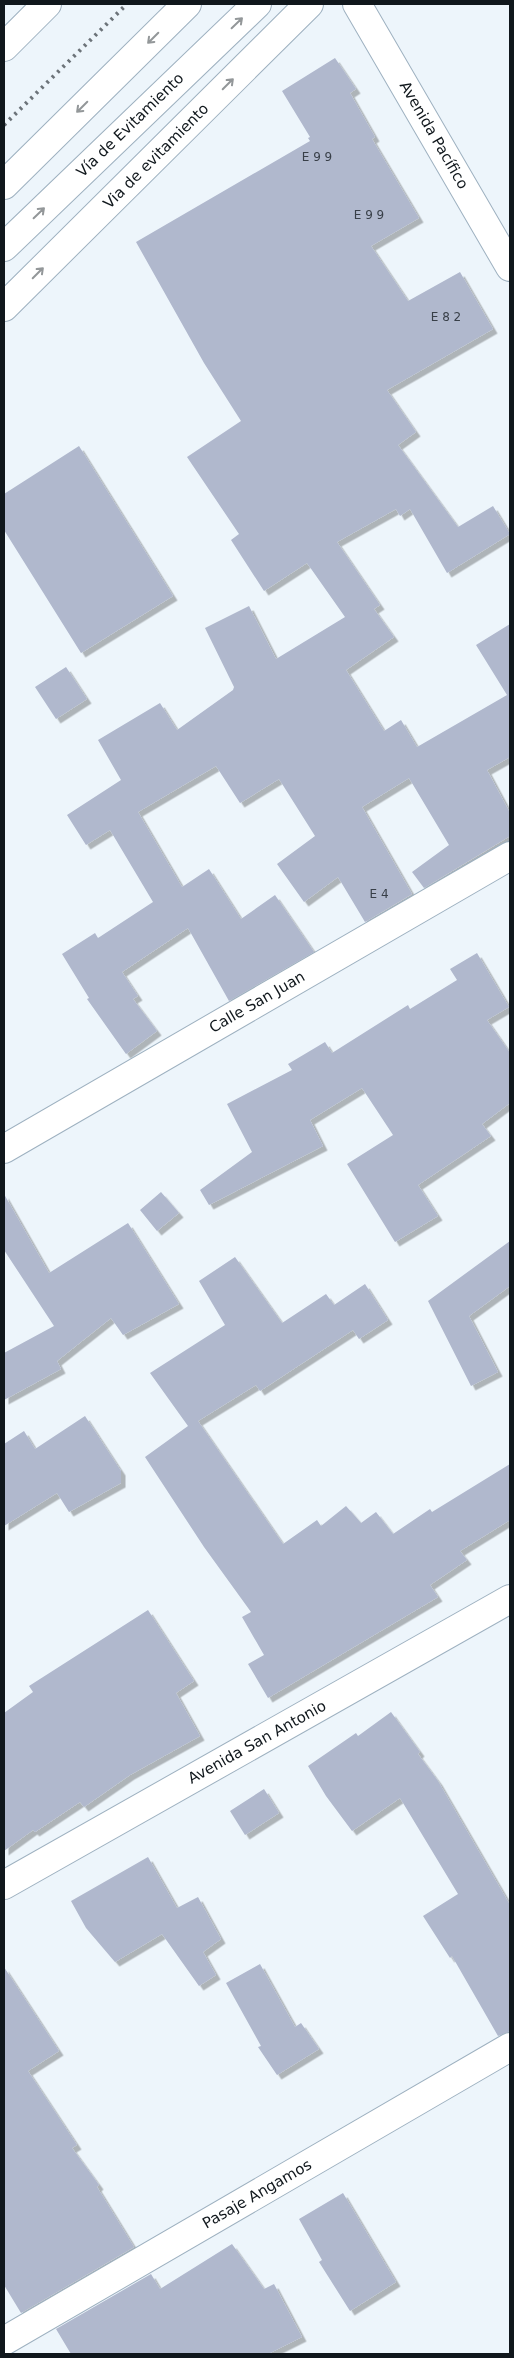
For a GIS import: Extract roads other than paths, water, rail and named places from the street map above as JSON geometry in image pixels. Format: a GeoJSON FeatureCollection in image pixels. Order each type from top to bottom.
{"type":"FeatureCollection","features":[{"type":"Feature","properties":{"kind":"main road"},"geometry":{"type":"LineString","coordinates":[[4,185],[187,4]]}},
{"type":"Feature","properties":{"kind":"main road","name":"Vía de Evitamiento"},"geometry":{"type":"LineString","coordinates":[[4,247],[257,4]]}},
{"type":"Feature","properties":{"kind":"main road","name":"Via de evitamiento"},"geometry":{"type":"LineString","coordinates":[[4,307],[309,4]]}},
{"type":"Feature","properties":{"kind":"main road","name":"Avenida Pacífico"},"geometry":{"type":"LineString","coordinates":[[357,4],[510,266]]}},
{"type":"Feature","properties":{"kind":"main road"},"geometry":{"type":"LineString","coordinates":[[4,47],[41,5]]}},
{"type":"Feature","properties":{"kind":"main road","name":"Calle San Juan"},"geometry":{"type":"LineString","coordinates":[[4,1149],[510,856]]}},
{"type":"Feature","properties":{"kind":"main road","name":"Avenida San Antonio"},"geometry":{"type":"LineString","coordinates":[[4,1885],[510,1599]]}},
{"type":"Feature","properties":{"kind":"main road","name":"Pasaje Angamos"},"geometry":{"type":"LineString","coordinates":[[4,2341],[510,2047]]}},
{"type":"Feature","properties":{"kind":"railway"},"geometry":{"type":"LineString","coordinates":[[4,125],[127,4]]}}]}
